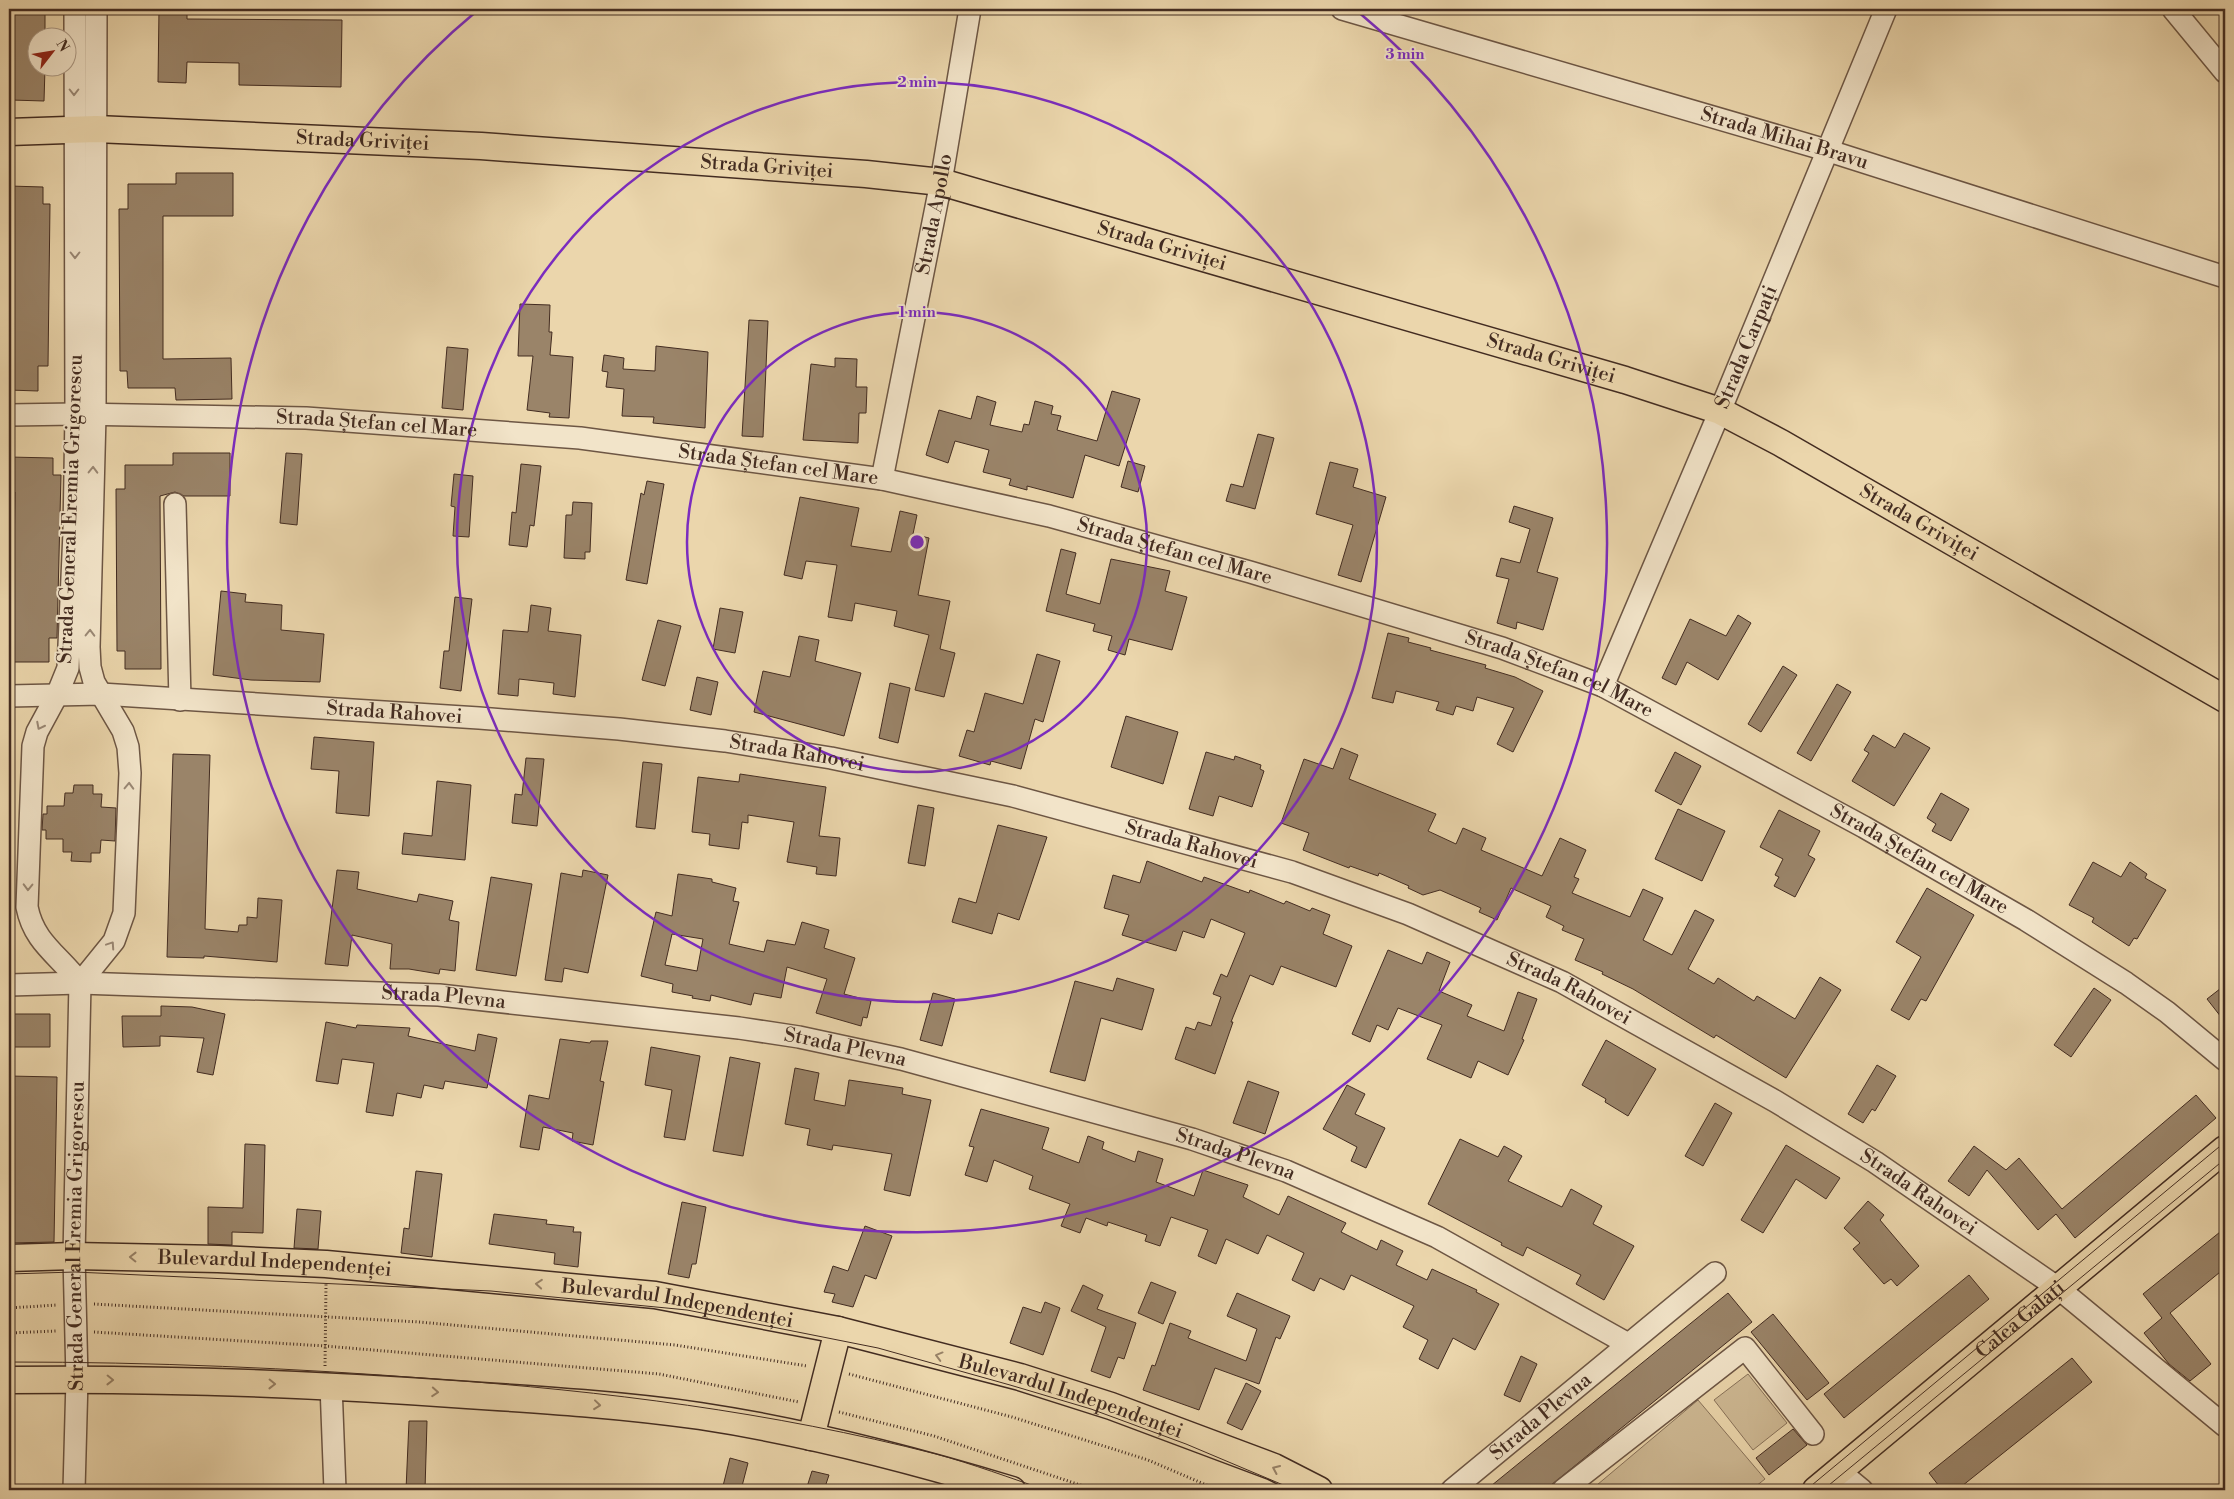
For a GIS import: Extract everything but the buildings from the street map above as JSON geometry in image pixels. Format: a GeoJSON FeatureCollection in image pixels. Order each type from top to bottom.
{"type":"FeatureCollection","features":[{"type":"Feature","properties":{"kind":"main road","name":"Strada Griviței"},"geometry":{"type":"LineString","coordinates":[[9,132],[85,129],[481,146],[866,174],[941,182],[1625,380],[1720,412],[1781,443],[2224,696]]}},
{"type":"Feature","properties":{"kind":"main road","name":"Calea Galați"},"geometry":{"type":"LineString","coordinates":[[1816,1490],[2225,1148]]}},
{"type":"Feature","properties":{"kind":"main road","name":"Bulevardul Independenței"},"geometry":{"type":"LineString","coordinates":[[9,1258],[74,1256],[218,1259],[326,1264],[655,1295],[838,1330],[1020,1377],[1111,1406],[1274,1467],[1319,1490]]}},
{"type":"Feature","properties":{"kind":"main road"},"geometry":{"type":"LineString","coordinates":[[811,1437],[838,1330]]}},
{"type":"Feature","properties":{"kind":"main road"},"geometry":{"type":"LineString","coordinates":[[9,1380],[77,1379],[331,1385],[616,1407],[700,1416],[811,1437],[931,1466],[1012,1490]]}},
{"type":"Feature","properties":{"kind":"street","name":"Strada General Eremia Grigorescu"},"geometry":{"type":"LineString","coordinates":[[74,1490],[77,1379],[74,1256],[80,983],[114,941],[124,913],[129,761],[123,732],[94,682],[90,667],[85,414],[85,129],[76,9]]}},
{"type":"Feature","properties":{"kind":"street","name":"Strada General Eremia Grigorescu"},"geometry":{"type":"LineString","coordinates":[[85,129],[96,9]]}},
{"type":"Feature","properties":{"kind":"street","name":"Strada Apollo"},"geometry":{"type":"LineString","coordinates":[[882,479],[941,182],[970,9]]}},
{"type":"Feature","properties":{"kind":"street","name":"Strada Mihai Bravu"},"geometry":{"type":"LineString","coordinates":[[1342,9],[1826,150],[2225,277]]}},
{"type":"Feature","properties":{"kind":"street","name":"Strada Carpați"},"geometry":{"type":"LineString","coordinates":[[1603,686],[1720,412],[1826,150],[1886,9]]}},
{"type":"Feature","properties":{"kind":"street"},"geometry":{"type":"LineString","coordinates":[[2173,9],[2225,72]]}},
{"type":"Feature","properties":{"kind":"street","name":"Strada General Eremia Grigorescu"},"geometry":{"type":"LineString","coordinates":[[80,983],[36,935],[30,923],[27,907],[33,746],[37,732],[57,695],[68,668],[74,532],[85,414]]}},
{"type":"Feature","properties":{"kind":"street","name":"Strada Ștefan cel Mare"},"geometry":{"type":"LineString","coordinates":[[9,415],[85,414],[306,418],[580,438],[882,479],[1049,516],[1250,572],[1484,642],[1603,686],[1864,827],[2034,925],[2126,983],[2167,1012],[2225,1060]]}},
{"type":"Feature","properties":{"kind":"street"},"geometry":{"type":"LineString","coordinates":[[175,504],[180,700]]}},
{"type":"Feature","properties":{"kind":"street","name":"Strada Rahovei"},"geometry":{"type":"LineString","coordinates":[[9,696],[101,694],[479,718],[619,729],[725,741],[840,760],[1014,796],[1292,872],[1408,914],[1562,982],[1621,1013],[1775,1101],[1875,1162],[2058,1288],[2225,1426]]}},
{"type":"Feature","properties":{"kind":"street","name":"Strada Plevna"},"geometry":{"type":"LineString","coordinates":[[9,985],[80,983],[439,995],[739,1028],[799,1037],[901,1059],[1182,1136],[1286,1171],[1437,1237],[1628,1344]]}},
{"type":"Feature","properties":{"kind":"street","name":"Strada Plevna"},"geometry":{"type":"LineString","coordinates":[[1452,1490],[1715,1273]]}},
{"type":"Feature","properties":{"kind":"street"},"geometry":{"type":"LineString","coordinates":[[1563,1490],[1745,1348],[1813,1434]]}},
{"type":"Feature","properties":{"kind":"street"},"geometry":{"type":"LineString","coordinates":[[331,1385],[335,1490]]}},
{"type":"Feature","properties":{"kind":"street"},"geometry":{"type":"LineString","coordinates":[[1839,1471],[1862,1490]]}},
{"type":"Feature","properties":{"kind":"path"},"geometry":{"type":"LineString","coordinates":[[326,1264],[325,1370],[331,1385]]}},
{"type":"Feature","properties":{"kind":"path"},"geometry":{"type":"LineString","coordinates":[[9,1308],[75,1303],[419,1322],[675,1345],[828,1369],[1012,1417],[1148,1460],[1218,1490]]}},
{"type":"Feature","properties":{"kind":"shaded area"},"geometry":{"type":"Polygon","coordinates":[[[1748,1374],[1787,1423],[1753,1450],[1714,1400],[1748,1374]]]}},
{"type":"Feature","properties":{"kind":"shaded area"},"geometry":{"type":"Polygon","coordinates":[[[1698,1400],[1765,1479],[1751,1490],[1591,1490],[1698,1400]]]}},
{"type":"Feature","properties":{"kind":"tram line"},"geometry":{"type":"LineString","coordinates":[[1806,1490],[2225,1142]]}},
{"type":"Feature","properties":{"kind":"tram line"},"geometry":{"type":"LineString","coordinates":[[1823,1490],[2225,1159]]}},
{"type":"Feature","properties":{"kind":"tram line"},"geometry":{"type":"LineString","coordinates":[[9,1274],[75,1272],[491,1291],[687,1310],[878,1348],[1010,1385],[1091,1409],[1186,1444],[1295,1490]]}},
{"type":"Feature","properties":{"kind":"tram line"},"geometry":{"type":"LineString","coordinates":[[9,1362],[169,1364],[382,1375],[499,1384],[625,1397],[750,1415],[874,1439],[950,1458],[1046,1490]]}}]}
